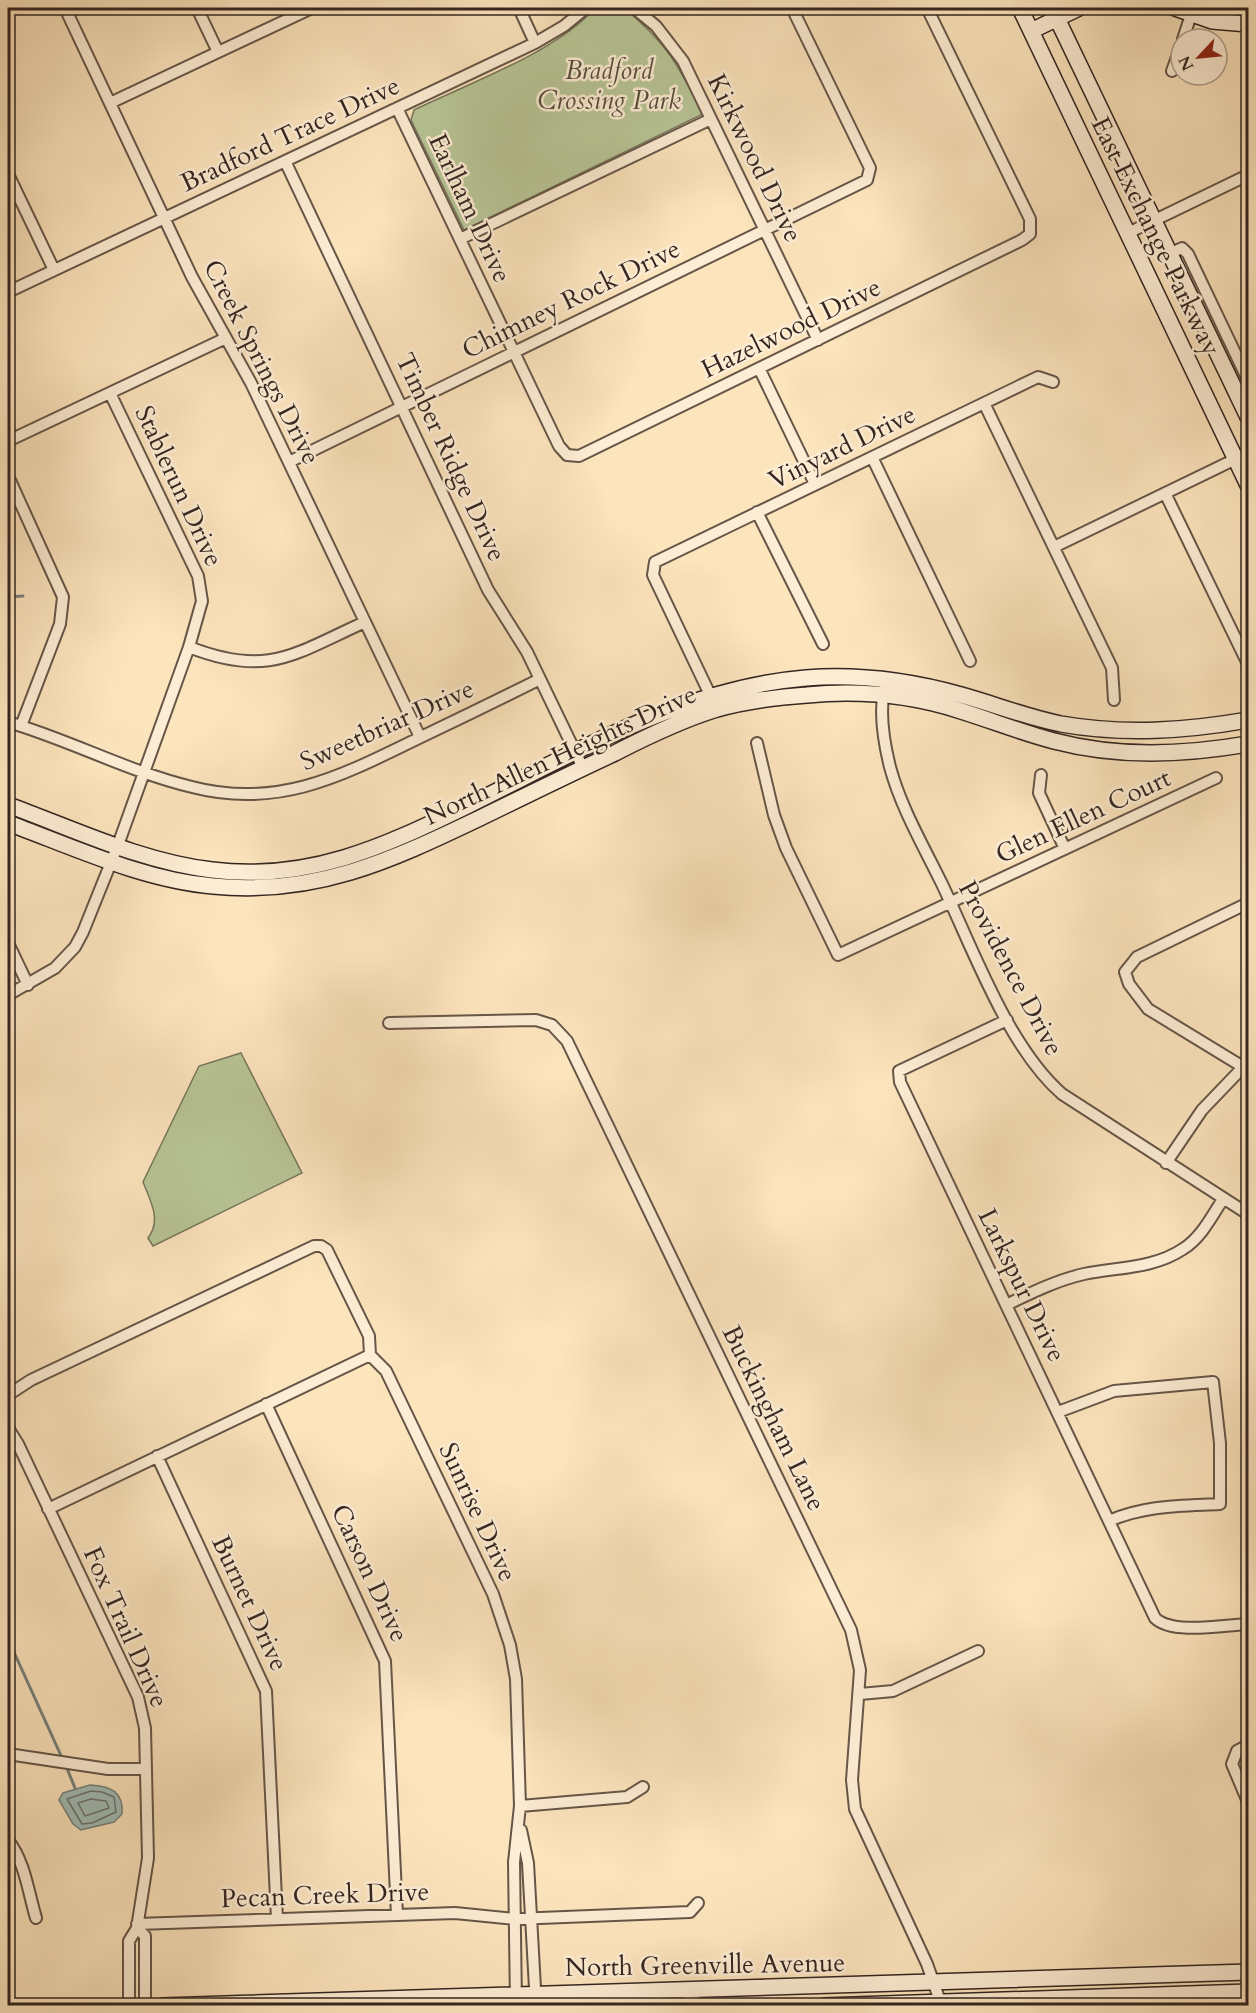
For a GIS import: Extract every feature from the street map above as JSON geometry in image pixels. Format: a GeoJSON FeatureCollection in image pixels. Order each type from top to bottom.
{"type":"FeatureCollection","features":[{"type":"Feature","properties":{"kind":"main road","name":"East Exchange Parkway"},"geometry":{"type":"LineString","coordinates":[[1020,8],[1128,233],[1242,456],[1248,484]]}},
{"type":"Feature","properties":{"kind":"main road"},"geometry":{"type":"LineString","coordinates":[[1031,31],[1055,13],[1074,8]]}},
{"type":"Feature","properties":{"kind":"main road"},"geometry":{"type":"LineString","coordinates":[[1175,8],[1212,21],[1248,24]]}},
{"type":"Feature","properties":{"kind":"main road","name":"East Exchange Parkway"},"geometry":{"type":"LineString","coordinates":[[1055,13],[1248,417]]}},
{"type":"Feature","properties":{"kind":"main road","name":"North Allen Heights Drive"},"geometry":{"type":"LineString","coordinates":[[8,805],[149,856],[212,870],[253,873],[326,865],[396,840],[659,713],[710,695],[754,685],[809,678],[886,679],[941,690],[1059,723],[1102,729],[1153,732],[1200,728],[1248,720]]}},
{"type":"Feature","properties":{"kind":"main road","name":"North Allen Heights Drive"},"geometry":{"type":"LineString","coordinates":[[8,823],[112,860],[177,880],[211,886],[254,888],[331,880],[401,856],[669,726],[716,709],[766,699],[810,694],[883,695],[936,704],[1056,742],[1102,750],[1155,754],[1204,752],[1248,744]]}},
{"type":"Feature","properties":{"kind":"main road","name":"North Greenville Avenue"},"geometry":{"type":"LineString","coordinates":[[162,2006],[692,1998],[933,1983],[1248,1972]]}},
{"type":"Feature","properties":{"kind":"main road","name":"North Greenville Avenue"},"geometry":{"type":"LineString","coordinates":[[824,2006],[1248,1992]]}},
{"type":"Feature","properties":{"kind":"street","name":"Creek Springs Drive"},"geometry":{"type":"LineString","coordinates":[[65,8],[192,277],[289,462],[420,737]]}},
{"type":"Feature","properties":{"kind":"street"},"geometry":{"type":"LineString","coordinates":[[197,8],[218,52]]}},
{"type":"Feature","properties":{"kind":"street"},"geometry":{"type":"LineString","coordinates":[[110,103],[312,8]]}},
{"type":"Feature","properties":{"kind":"street"},"geometry":{"type":"LineString","coordinates":[[519,8],[535,43]]}},
{"type":"Feature","properties":{"kind":"street","name":"Bradford Trace Drive"},"geometry":{"type":"LineString","coordinates":[[8,292],[535,43],[564,26],[586,8]]}},
{"type":"Feature","properties":{"kind":"street","name":"Kirkwood Drive"},"geometry":{"type":"LineString","coordinates":[[634,8],[672,44],[818,340]]}},
{"type":"Feature","properties":{"kind":"street","name":"Chimney Rock Drive"},"geometry":{"type":"LineString","coordinates":[[289,462],[864,182],[870,175],[870,168],[792,8]]}},
{"type":"Feature","properties":{"kind":"street","name":"Hazelwood Drive"},"geometry":{"type":"LineString","coordinates":[[567,455],[579,456],[1023,240],[1031,232],[1030,219],[927,8]]}},
{"type":"Feature","properties":{"kind":"street"},"geometry":{"type":"LineString","coordinates":[[1187,27],[1191,15]]}},
{"type":"Feature","properties":{"kind":"street","name":"Earlham Drive"},"geometry":{"type":"LineString","coordinates":[[398,108],[559,446],[567,455]]}},
{"type":"Feature","properties":{"kind":"street"},"geometry":{"type":"LineString","coordinates":[[460,239],[711,119]]}},
{"type":"Feature","properties":{"kind":"street","name":"Timber Ridge Drive"},"geometry":{"type":"LineString","coordinates":[[285,161],[488,590],[540,679],[583,768]]}},
{"type":"Feature","properties":{"kind":"street"},"geometry":{"type":"LineString","coordinates":[[8,174],[54,270]]}},
{"type":"Feature","properties":{"kind":"street"},"geometry":{"type":"LineString","coordinates":[[1128,233],[1248,175]]}},
{"type":"Feature","properties":{"kind":"street","name":"East Exchange Parkway"},"geometry":{"type":"LineString","coordinates":[[1171,253],[1182,248],[1188,254],[1248,381]]}},
{"type":"Feature","properties":{"kind":"street"},"geometry":{"type":"LineString","coordinates":[[8,441],[226,338]]}},
{"type":"Feature","properties":{"kind":"street"},"geometry":{"type":"LineString","coordinates":[[759,368],[815,484]]}},
{"type":"Feature","properties":{"kind":"street","name":"Vinyard Drive"},"geometry":{"type":"LineString","coordinates":[[710,695],[653,575],[653,566],[658,559],[1038,377],[1053,382]]}},
{"type":"Feature","properties":{"kind":"street","name":"Stablerun Drive"},"geometry":{"type":"LineString","coordinates":[[8,994],[48,974],[75,947],[118,845],[189,647],[202,601],[198,576],[110,393]]}},
{"type":"Feature","properties":{"kind":"street"},"geometry":{"type":"LineString","coordinates":[[984,403],[1112,668],[1114,700]]}},
{"type":"Feature","properties":{"kind":"street"},"geometry":{"type":"LineString","coordinates":[[1054,547],[1242,456]]}},
{"type":"Feature","properties":{"kind":"street"},"geometry":{"type":"LineString","coordinates":[[872,457],[970,661]]}},
{"type":"Feature","properties":{"kind":"street"},"geometry":{"type":"LineString","coordinates":[[8,476],[63,597],[60,624],[21,726]]}},
{"type":"Feature","properties":{"kind":"street"},"geometry":{"type":"LineString","coordinates":[[1165,493],[1248,664]]}},
{"type":"Feature","properties":{"kind":"street"},"geometry":{"type":"LineString","coordinates":[[758,512],[823,644]]}},
{"type":"Feature","properties":{"kind":"street"},"geometry":{"type":"LineString","coordinates":[[189,647],[235,662],[269,661],[293,655],[365,622]]}},
{"type":"Feature","properties":{"kind":"street","name":"Sweetbriar Drive"},"geometry":{"type":"LineString","coordinates":[[8,722],[191,787],[224,793],[259,794],[289,791],[344,775],[540,679]]}},
{"type":"Feature","properties":{"kind":"street","name":"Providence Drive"},"geometry":{"type":"LineString","coordinates":[[886,679],[883,695],[884,738],[890,768],[905,807],[1007,1020],[1029,1059],[1044,1079],[1062,1094],[1248,1214]]}},
{"type":"Feature","properties":{"kind":"street"},"geometry":{"type":"LineString","coordinates":[[710,695],[716,709]]}},
{"type":"Feature","properties":{"kind":"street","name":"Glen Ellen Court"},"geometry":{"type":"LineString","coordinates":[[757,743],[774,815],[782,837],[838,955],[1216,778]]}},
{"type":"Feature","properties":{"kind":"street"},"geometry":{"type":"LineString","coordinates":[[1041,775],[1039,793],[1065,849]]}},
{"type":"Feature","properties":{"kind":"street"},"geometry":{"type":"LineString","coordinates":[[1166,1163],[1202,1110],[1247,1066],[1148,1009],[1129,984],[1125,972],[1137,957],[1248,903]]}},
{"type":"Feature","properties":{"kind":"street"},"geometry":{"type":"LineString","coordinates":[[8,943],[28,985]]}},
{"type":"Feature","properties":{"kind":"street","name":"Buckingham Lane"},"geometry":{"type":"LineString","coordinates":[[389,1023],[536,1020],[552,1025],[567,1041],[848,1622],[860,1660],[860,1694],[852,1780],[855,1809],[927,1964],[940,2001]]}},
{"type":"Feature","properties":{"kind":"street","name":"Larkspur Drive"},"geometry":{"type":"LineString","coordinates":[[1007,1020],[904,1068],[899,1071],[898,1076],[1155,1618],[1163,1624],[1174,1627],[1248,1624]]}},
{"type":"Feature","properties":{"kind":"street"},"geometry":{"type":"LineString","coordinates":[[1006,1305],[1058,1282],[1084,1274],[1152,1263],[1175,1254],[1191,1243],[1223,1199]]}},
{"type":"Feature","properties":{"kind":"street","name":"Sunrise Drive"},"geometry":{"type":"LineString","coordinates":[[8,1395],[32,1380],[314,1246],[321,1246],[327,1250],[369,1336],[370,1355],[386,1371],[502,1617],[516,1679],[520,1806],[514,1862],[515,1999]]}},
{"type":"Feature","properties":{"kind":"street"},"geometry":{"type":"LineString","coordinates":[[48,1509],[370,1355]]}},
{"type":"Feature","properties":{"kind":"street"},"geometry":{"type":"LineString","coordinates":[[1058,1412],[1114,1391],[1213,1382],[1220,1443],[1220,1504],[1158,1507],[1125,1514],[1109,1521]]}},
{"type":"Feature","properties":{"kind":"street","name":"Carson Drive"},"geometry":{"type":"LineString","coordinates":[[266,1404],[386,1661],[397,1915]]}},
{"type":"Feature","properties":{"kind":"street","name":"Fox Trail Drive"},"geometry":{"type":"LineString","coordinates":[[8,1428],[18,1444],[138,1697],[145,1728],[148,1858],[137,1926],[129,1941],[129,2006]]}},
{"type":"Feature","properties":{"kind":"street","name":"Burnet Drive"},"geometry":{"type":"LineString","coordinates":[[157,1456],[266,1691],[277,1919]]}},
{"type":"Feature","properties":{"kind":"street"},"geometry":{"type":"LineString","coordinates":[[860,1694],[893,1692],[978,1650]]}},
{"type":"Feature","properties":{"kind":"street"},"geometry":{"type":"LineString","coordinates":[[1248,1745],[1237,1751],[1232,1764],[1248,1802]]}},
{"type":"Feature","properties":{"kind":"street"},"geometry":{"type":"LineString","coordinates":[[8,1754],[108,1769],[146,1769]]}},
{"type":"Feature","properties":{"kind":"street"},"geometry":{"type":"LineString","coordinates":[[520,1806],[627,1797],[643,1787]]}},
{"type":"Feature","properties":{"kind":"street","name":"Sunrise Drive"},"geometry":{"type":"LineString","coordinates":[[519,1821],[528,1863],[536,1999]]}},
{"type":"Feature","properties":{"kind":"street"},"geometry":{"type":"LineString","coordinates":[[8,1840],[17,1853],[24,1871],[36,1918]]}},
{"type":"Feature","properties":{"kind":"street","name":"Pecan Creek Drive"},"geometry":{"type":"LineString","coordinates":[[137,1926],[460,1913],[515,1919],[690,1912],[698,1903]]}},
{"type":"Feature","properties":{"kind":"street","name":"Fox Trail Drive"},"geometry":{"type":"LineString","coordinates":[[137,1926],[145,1936],[145,2006]]}},
{"type":"Feature","properties":{"kind":"green space","name":"Bradford Crossing Park"},"geometry":{"type":"Polygon","coordinates":[[[595,8],[624,8],[639,21],[671,56],[703,114],[464,230],[411,120],[414,110],[535,53],[578,24],[595,8]]]}},
{"type":"Feature","properties":{"kind":"green space"},"geometry":{"type":"Polygon","coordinates":[[[241,1053],[302,1173],[153,1246],[148,1238],[154,1224],[153,1210],[143,1182],[199,1066],[241,1053]]]}},
{"type":"Feature","properties":{"kind":"water"},"geometry":{"type":"Polygon","coordinates":[[[90,1785],[104,1787],[115,1792],[121,1800],[122,1814],[114,1822],[81,1830],[73,1824],[59,1800],[63,1793],[90,1785]]]}},
{"type":"Feature","properties":{"kind":"waterway"},"geometry":{"type":"LineString","coordinates":[[8,597],[23,596]]}},
{"type":"Feature","properties":{"kind":"waterway"},"geometry":{"type":"LineString","coordinates":[[8,1639],[63,1760]]}},
{"type":"Feature","properties":{"kind":"waterway"},"geometry":{"type":"LineString","coordinates":[[66,1766],[75,1788]]}}]}
